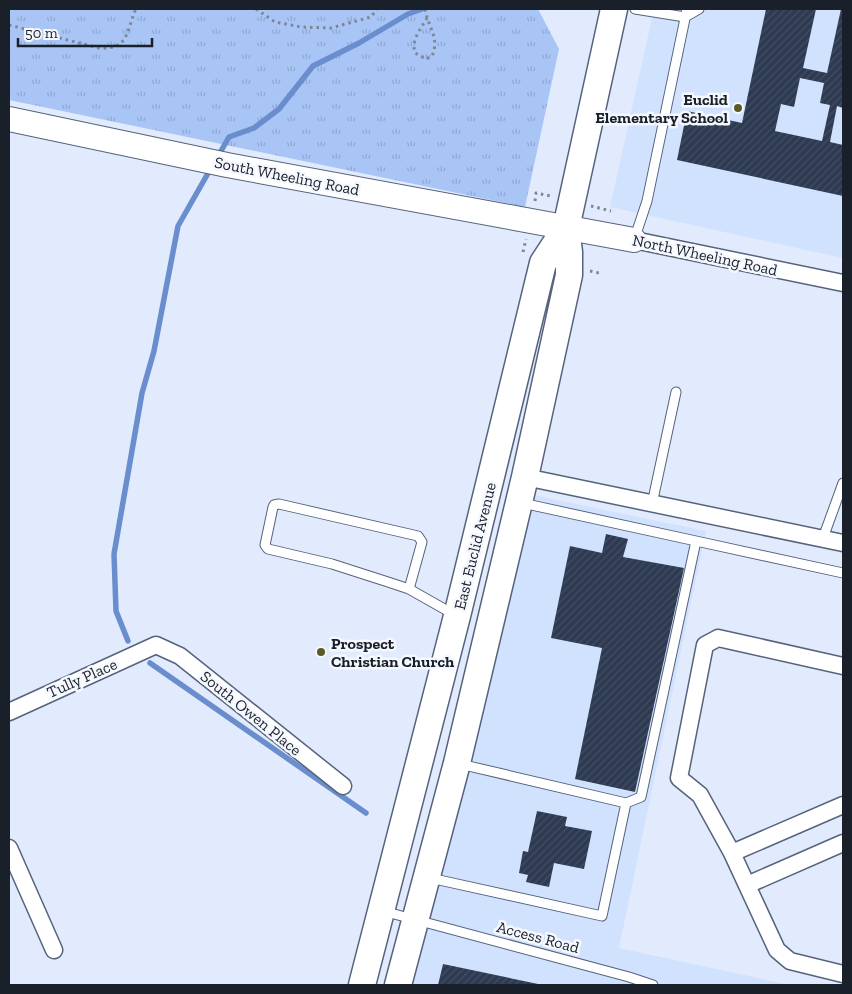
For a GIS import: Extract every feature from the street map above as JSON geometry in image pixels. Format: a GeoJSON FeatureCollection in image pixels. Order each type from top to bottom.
{"type":"FeatureCollection","features":[{"type":"Feature","properties":{"kind":"main road","name":"East Euclid Avenue"},"geometry":{"type":"LineString","coordinates":[[398,985],[457,763],[525,477],[569,275],[566,228],[614,9]]}},
{"type":"Feature","properties":{"kind":"main road","name":"East Euclid Avenue"},"geometry":{"type":"LineString","coordinates":[[362,985],[458,616],[543,263],[566,228]]}},
{"type":"Feature","properties":{"kind":"street","name":"South Wheeling Road"},"geometry":{"type":"LineString","coordinates":[[9,119],[228,166],[566,228]]}},
{"type":"Feature","properties":{"kind":"street","name":"North Wheeling Road"},"geometry":{"type":"LineString","coordinates":[[566,228],[843,283]]}},
{"type":"Feature","properties":{"kind":"street"},"geometry":{"type":"LineString","coordinates":[[525,477],[843,542]]}},
{"type":"Feature","properties":{"kind":"street"},"geometry":{"type":"LineString","coordinates":[[843,666],[718,638],[705,645],[679,778],[700,795],[732,853],[777,950],[790,961],[843,974]]}},
{"type":"Feature","properties":{"kind":"street","name":"Tully Place"},"geometry":{"type":"LineString","coordinates":[[9,712],[156,645]]}},
{"type":"Feature","properties":{"kind":"street","name":"South Owen Place"},"geometry":{"type":"LineString","coordinates":[[156,645],[180,656],[343,786]]}},
{"type":"Feature","properties":{"kind":"street"},"geometry":{"type":"LineString","coordinates":[[732,853],[843,805]]}},
{"type":"Feature","properties":{"kind":"street"},"geometry":{"type":"LineString","coordinates":[[747,885],[843,843]]}},
{"type":"Feature","properties":{"kind":"street"},"geometry":{"type":"LineString","coordinates":[[9,848],[54,950]]}},
{"type":"Feature","properties":{"kind":"lane"},"geometry":{"type":"LineString","coordinates":[[635,9],[686,13],[699,9]]}},
{"type":"Feature","properties":{"kind":"lane"},"geometry":{"type":"LineString","coordinates":[[634,240],[647,201],[686,13]]}},
{"type":"Feature","properties":{"kind":"lane"},"geometry":{"type":"LineString","coordinates":[[652,504],[676,392]]}},
{"type":"Feature","properties":{"kind":"lane"},"geometry":{"type":"LineString","coordinates":[[823,538],[843,483]]}},
{"type":"Feature","properties":{"kind":"lane"},"geometry":{"type":"LineString","coordinates":[[518,502],[565,514],[843,573]]}},
{"type":"Feature","properties":{"kind":"lane"},"geometry":{"type":"LineString","coordinates":[[409,589],[422,542],[418,536],[279,504],[272,507],[265,544],[268,549],[332,564],[409,589],[458,616]]}},
{"type":"Feature","properties":{"kind":"lane"},"geometry":{"type":"LineString","coordinates":[[457,763],[626,803],[641,797],[696,541]]}},
{"type":"Feature","properties":{"kind":"lane"},"geometry":{"type":"LineString","coordinates":[[427,878],[602,916],[626,803]]}},
{"type":"Feature","properties":{"kind":"lane","name":"Access Road"},"geometry":{"type":"LineString","coordinates":[[382,911],[629,977],[652,985]]}},
{"type":"Feature","properties":{"kind":"path"},"geometry":{"type":"LineString","coordinates":[[9,25],[99,48],[110,48],[119,45],[127,34],[136,9]]}},
{"type":"Feature","properties":{"kind":"path"},"geometry":{"type":"LineString","coordinates":[[256,9],[275,22],[301,27],[331,28],[371,17],[377,9]]}},
{"type":"Feature","properties":{"kind":"path"},"geometry":{"type":"LineString","coordinates":[[425,9],[436,41],[432,56],[426,59],[415,53],[413,46],[414,39],[427,18]]}},
{"type":"Feature","properties":{"kind":"shaded area","name":"Euclid Elementary School"},"geometry":{"type":"Polygon","coordinates":[[[654,9],[843,9],[843,258],[610,207],[654,9]]]}},
{"type":"Feature","properties":{"kind":"shaded area"},"geometry":{"type":"Polygon","coordinates":[[[533,495],[706,531],[619,948],[790,985],[412,985],[432,895],[533,495]]]}},
{"type":"Feature","properties":{"kind":"green space"},"geometry":{"type":"Polygon","coordinates":[[[9,9],[538,9],[559,49],[525,207],[9,100],[9,9]]]}},
{"type":"Feature","properties":{"kind":"building"},"geometry":{"type":"Polygon","coordinates":[[[766,9],[816,9],[803,68],[827,73],[841,9],[843,9],[843,108],[837,106],[830,142],[843,145],[843,196],[677,160],[687,111],[742,123],[766,9]],[[800,78],[794,107],[781,104],[775,131],[822,141],[830,105],[820,103],[824,83],[800,78]]]}},
{"type":"Feature","properties":{"kind":"building"},"geometry":{"type":"Polygon","coordinates":[[[606,534],[628,539],[623,557],[684,568],[635,792],[575,779],[602,648],[551,638],[570,546],[602,553],[606,534]]]}},
{"type":"Feature","properties":{"kind":"building"},"geometry":{"type":"Polygon","coordinates":[[[537,811],[567,817],[565,826],[592,831],[584,869],[554,863],[549,887],[526,882],[528,875],[519,873],[523,851],[528,852],[537,811]]]}},
{"type":"Feature","properties":{"kind":"building"},"geometry":{"type":"Polygon","coordinates":[[[443,964],[538,984],[438,985],[443,964]]]}},
{"type":"Feature","properties":{"kind":"waterway"},"geometry":{"type":"LineString","coordinates":[[217,158],[229,137],[254,128],[279,109],[313,66],[359,43],[408,14],[422,9]]}},
{"type":"Feature","properties":{"kind":"waterway"},"geometry":{"type":"LineString","coordinates":[[128,641],[116,611],[114,554],[142,393],[154,351],[178,226],[211,168]]}},
{"type":"Feature","properties":{"kind":"waterway"},"geometry":{"type":"LineString","coordinates":[[150,663],[366,813]]}},
{"type":"Feature","properties":{"kind":"place","name":"Euclid Elementary School"},"geometry":{"type":"Point","coordinates":[738,108]}},
{"type":"Feature","properties":{"kind":"place","name":"Prospect Christian Church"},"geometry":{"type":"Point","coordinates":[321,652]}}]}
